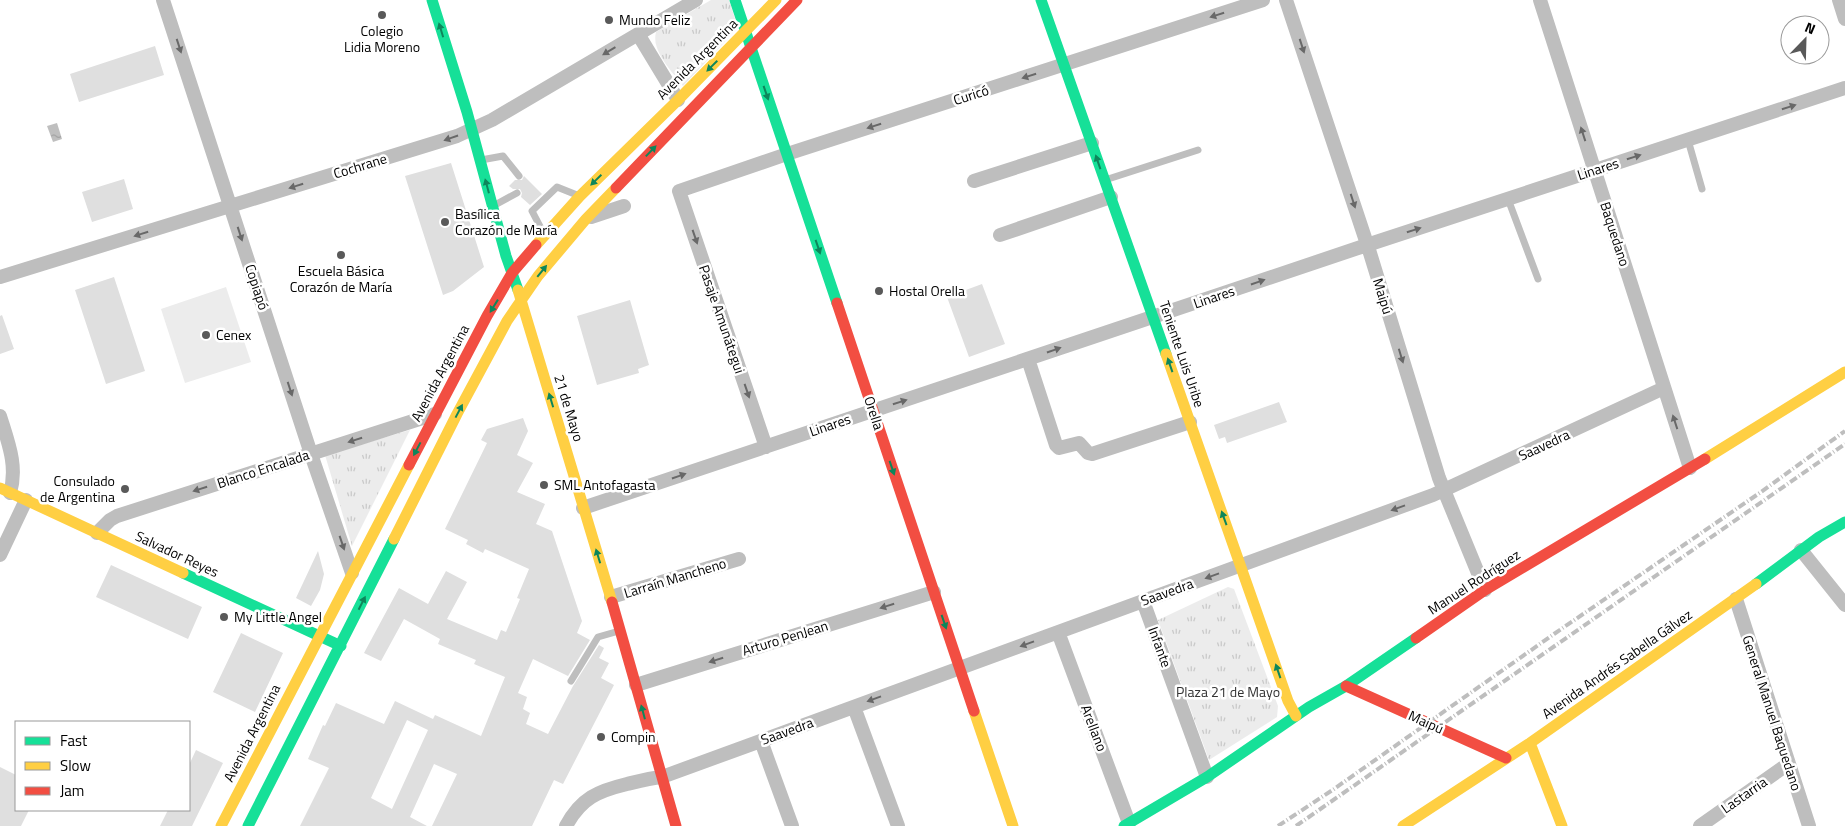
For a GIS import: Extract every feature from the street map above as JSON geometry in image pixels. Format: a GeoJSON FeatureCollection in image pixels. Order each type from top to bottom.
{"type":"FeatureCollection","features":[{"type":"Feature","properties":{"kind":"street","name":"Copiapó"},"geometry":{"type":"LineString","coordinates":[[163,0],[311,454],[352,572]]}},
{"type":"Feature","properties":{"kind":"street","name":"Cochrane"},"geometry":{"type":"LineString","coordinates":[[0,277],[457,136],[492,120],[696,0]]}},
{"type":"Feature","properties":{"kind":"street","name":"Orella"},"geometry":{"type":"LineString","coordinates":[[735,0],[1013,826]]}},
{"type":"Feature","properties":{"kind":"street","name":"Avenida Argentina"},"geometry":{"type":"LineString","coordinates":[[221,826],[435,414],[512,273],[580,196],[776,0]]}},
{"type":"Feature","properties":{"kind":"street"},"geometry":{"type":"LineString","coordinates":[[248,826],[341,646],[457,414],[507,321],[521,299],[586,219],[797,0]]}},
{"type":"Feature","properties":{"kind":"street","name":"Teniente Luis Uribe"},"geometry":{"type":"LineString","coordinates":[[1042,0],[1240,566],[1288,701],[1296,716]]}},
{"type":"Feature","properties":{"kind":"street","name":"Curicó"},"geometry":{"type":"LineString","coordinates":[[679,191],[787,154],[1263,0]]}},
{"type":"Feature","properties":{"kind":"street","name":"Maipú"},"geometry":{"type":"LineString","coordinates":[[1286,0],[1367,245],[1443,491],[1485,590]]}},
{"type":"Feature","properties":{"kind":"street","name":"Baquedano"},"geometry":{"type":"LineString","coordinates":[[1540,0],[1690,468]]}},
{"type":"Feature","properties":{"kind":"street"},"geometry":{"type":"LineString","coordinates":[[1839,0],[1845,19]]}},
{"type":"Feature","properties":{"kind":"street","name":"21 de Mayo"},"geometry":{"type":"LineString","coordinates":[[436,1],[512,273],[611,597],[676,826]]}},
{"type":"Feature","properties":{"kind":"street"},"geometry":{"type":"LineString","coordinates":[[638,34],[678,100]]}},
{"type":"Feature","properties":{"kind":"street","name":"Linares"},"geometry":{"type":"LineString","coordinates":[[583,508],[1367,245],[1845,88]]}},
{"type":"Feature","properties":{"kind":"street"},"geometry":{"type":"LineString","coordinates":[[974,181],[1092,143]]}},
{"type":"Feature","properties":{"kind":"street","name":"Pasaje Amunátegui"},"geometry":{"type":"LineString","coordinates":[[679,191],[766,447]]}},
{"type":"Feature","properties":{"kind":"street"},"geometry":{"type":"LineString","coordinates":[[1000,235],[1111,196]]}},
{"type":"Feature","properties":{"kind":"street"},"geometry":{"type":"LineString","coordinates":[[586,219],[624,206]]}},
{"type":"Feature","properties":{"kind":"street"},"geometry":{"type":"LineString","coordinates":[[1028,359],[1056,445],[1059,448],[1079,443],[1082,444],[1088,453],[1092,454],[1190,422]]}},
{"type":"Feature","properties":{"kind":"street","name":"Manuel Rodríguez"},"geometry":{"type":"LineString","coordinates":[[1127,824],[1207,777],[1296,716],[1346,686],[1485,590],[1690,468],[1845,372]]}},
{"type":"Feature","properties":{"kind":"street","name":"Saavedra"},"geometry":{"type":"LineString","coordinates":[[566,826],[581,804],[599,792],[649,778],[662,777],[1443,491],[1664,388]]}},
{"type":"Feature","properties":{"kind":"street","name":"Blanco Encalada"},"geometry":{"type":"LineString","coordinates":[[97,533],[110,520],[118,516],[435,414]]}},
{"type":"Feature","properties":{"kind":"street"},"geometry":{"type":"LineString","coordinates":[[0,416],[14,465],[13,483],[5,490]]}},
{"type":"Feature","properties":{"kind":"street","name":"Salvador Reyes"},"geometry":{"type":"LineString","coordinates":[[5,490],[341,646]]}},
{"type":"Feature","properties":{"kind":"street"},"geometry":{"type":"LineString","coordinates":[[0,555],[26,500]]}},
{"type":"Feature","properties":{"kind":"street","name":"Avenida Andrés Sabella Gálvez"},"geometry":{"type":"LineString","coordinates":[[1403,826],[1530,744],[1736,599],[1801,550],[1845,522]]}},
{"type":"Feature","properties":{"kind":"street"},"geometry":{"type":"LineString","coordinates":[[1801,550],[1845,605]]}},
{"type":"Feature","properties":{"kind":"street","name":"Larraín Mancheno"},"geometry":{"type":"LineString","coordinates":[[611,597],[739,559]]}},
{"type":"Feature","properties":{"kind":"street","name":"Arturo PenJean"},"geometry":{"type":"LineString","coordinates":[[636,685],[934,592]]}},
{"type":"Feature","properties":{"kind":"street","name":"General Manuel Baquedano"},"geometry":{"type":"LineString","coordinates":[[1736,599],[1809,826]]}},
{"type":"Feature","properties":{"kind":"street","name":"Infante"},"geometry":{"type":"LineString","coordinates":[[1143,601],[1207,777]]}},
{"type":"Feature","properties":{"kind":"street","name":"Arellano"},"geometry":{"type":"LineString","coordinates":[[1058,632],[1127,824]]}},
{"type":"Feature","properties":{"kind":"street","name":"Maipú"},"geometry":{"type":"LineString","coordinates":[[1346,686],[1506,758]]}},
{"type":"Feature","properties":{"kind":"street"},"geometry":{"type":"LineString","coordinates":[[854,707],[898,826]]}},
{"type":"Feature","properties":{"kind":"street"},"geometry":{"type":"LineString","coordinates":[[761,741],[792,826]]}},
{"type":"Feature","properties":{"kind":"street"},"geometry":{"type":"LineString","coordinates":[[1530,744],[1562,826]]}},
{"type":"Feature","properties":{"kind":"street","name":"Lastarria"},"geometry":{"type":"LineString","coordinates":[[1700,826],[1788,764]]}},
{"type":"Feature","properties":{"kind":"lane"},"geometry":{"type":"LineString","coordinates":[[1688,140],[1702,189]]}},
{"type":"Feature","properties":{"kind":"lane"},"geometry":{"type":"LineString","coordinates":[[1105,180],[1198,150]]}},
{"type":"Feature","properties":{"kind":"lane"},"geometry":{"type":"LineString","coordinates":[[480,160],[503,156],[519,176]]}},
{"type":"Feature","properties":{"kind":"lane"},"geometry":{"type":"LineString","coordinates":[[545,235],[532,211],[541,200],[557,187],[580,196]]}},
{"type":"Feature","properties":{"kind":"lane"},"geometry":{"type":"LineString","coordinates":[[493,206],[517,193]]}},
{"type":"Feature","properties":{"kind":"lane"},"geometry":{"type":"LineString","coordinates":[[1508,199],[1538,279]]}},
{"type":"Feature","properties":{"kind":"lane"},"geometry":{"type":"LineString","coordinates":[[571,681],[598,637],[620,631]]}},
{"type":"Feature","properties":{"kind":"green space"},"geometry":{"type":"Polygon","coordinates":[[[711,0],[729,0],[738,28],[683,86],[659,53],[655,39],[656,32],[711,0]]]}},
{"type":"Feature","properties":{"kind":"green space","name":"Cenex"},"geometry":{"type":"Polygon","coordinates":[[[226,287],[251,362],[185,383],[161,309],[226,287]]]}},
{"type":"Feature","properties":{"kind":"green space"},"geometry":{"type":"Polygon","coordinates":[[[410,430],[352,546],[325,455],[410,430]]]}},
{"type":"Feature","properties":{"kind":"green space","name":"Plaza 21 de Mayo"},"geometry":{"type":"Polygon","coordinates":[[[1228,587],[1234,589],[1278,706],[1277,717],[1209,760],[1158,620],[1228,587]]]}},
{"type":"Feature","properties":{"kind":"water"},"geometry":{"type":"Polygon","coordinates":[[[57,123],[62,139],[53,142],[47,126],[57,123]]]}},
{"type":"Feature","properties":{"kind":"building"},"geometry":{"type":"Polygon","coordinates":[[[155,46],[164,75],[79,102],[70,74],[155,46]]]}},
{"type":"Feature","properties":{"kind":"building","name":"Basílica Corazón de María"},"geometry":{"type":"Polygon","coordinates":[[[451,163],[484,267],[453,291],[443,295],[405,176],[451,163]]]}},
{"type":"Feature","properties":{"kind":"building"},"geometry":{"type":"Polygon","coordinates":[[[524,176],[542,194],[530,205],[521,197],[520,189],[513,189],[509,186],[515,180],[522,180],[524,176]]]}},
{"type":"Feature","properties":{"kind":"building"},"geometry":{"type":"Polygon","coordinates":[[[124,179],[133,209],[92,222],[82,192],[124,179]]]}},
{"type":"Feature","properties":{"kind":"building"},"geometry":{"type":"Polygon","coordinates":[[[114,277],[145,371],[106,384],[75,290],[114,277]]]}},
{"type":"Feature","properties":{"kind":"building"},"geometry":{"type":"Polygon","coordinates":[[[982,284],[1005,344],[969,357],[947,297],[982,284]]]}},
{"type":"Feature","properties":{"kind":"building"},"geometry":{"type":"Polygon","coordinates":[[[630,300],[649,365],[638,369],[639,373],[597,385],[577,316],[630,300]]]}},
{"type":"Feature","properties":{"kind":"building"},"geometry":{"type":"Polygon","coordinates":[[[2,315],[14,349],[0,354],[0,316],[2,315]]]}},
{"type":"Feature","properties":{"kind":"building"},"geometry":{"type":"Polygon","coordinates":[[[1279,402],[1287,422],[1227,443],[1225,437],[1219,439],[1214,425],[1279,402]]]}},
{"type":"Feature","properties":{"kind":"building"},"geometry":{"type":"Polygon","coordinates":[[[523,418],[528,431],[517,455],[533,463],[517,492],[545,504],[536,524],[552,531],[582,621],[577,633],[590,640],[568,676],[533,659],[518,693],[527,697],[523,709],[530,713],[526,724],[548,734],[573,686],[599,645],[604,648],[599,658],[609,663],[601,678],[614,685],[563,784],[554,780],[532,826],[432,826],[457,774],[434,764],[410,817],[427,826],[300,826],[329,768],[308,759],[323,725],[325,726],[336,703],[384,724],[395,701],[433,719],[435,715],[481,736],[505,677],[474,664],[476,660],[438,644],[440,639],[404,619],[381,661],[364,653],[399,588],[428,604],[446,571],[467,582],[447,619],[497,640],[501,630],[506,632],[520,599],[517,598],[529,569],[485,549],[483,553],[466,544],[468,540],[445,529],[487,443],[481,440],[487,429],[523,418]],[[407,720],[371,798],[392,809],[428,730],[407,720]]]}},
{"type":"Feature","properties":{"kind":"building"},"geometry":{"type":"Polygon","coordinates":[[[318,551],[324,574],[320,590],[311,606],[296,598],[318,551]]]}},
{"type":"Feature","properties":{"kind":"building"},"geometry":{"type":"Polygon","coordinates":[[[111,565],[202,607],[188,639],[96,597],[111,565]]]}},
{"type":"Feature","properties":{"kind":"building"},"geometry":{"type":"Polygon","coordinates":[[[241,633],[283,653],[255,712],[213,692],[241,633]]]}},
{"type":"Feature","properties":{"kind":"building"},"geometry":{"type":"Polygon","coordinates":[[[196,750],[223,763],[192,826],[160,826],[168,811],[190,811],[190,763],[196,750]]]}},
{"type":"Feature","properties":{"kind":"building"},"geometry":{"type":"Polygon","coordinates":[[[0,767],[15,774],[15,811],[28,811],[21,826],[0,826],[0,767]]]}},
{"type":"Feature","properties":{"kind":"railway"},"geometry":{"type":"LineString","coordinates":[[1278,826],[1761,492],[1845,431]]}},
{"type":"Feature","properties":{"kind":"railway"},"geometry":{"type":"LineString","coordinates":[[1296,826],[1845,444]]}},
{"type":"Feature","properties":{"kind":"traffic: fast"},"geometry":{"type":"LineString","coordinates":[[432,0],[467,112],[506,256],[518,290]]}},
{"type":"Feature","properties":{"kind":"traffic: fast"},"geometry":{"type":"LineString","coordinates":[[735,0],[837,303]]}},
{"type":"Feature","properties":{"kind":"traffic: fast"},"geometry":{"type":"LineString","coordinates":[[1041,0],[1166,354]]}},
{"type":"Feature","properties":{"kind":"traffic: fast"},"geometry":{"type":"LineString","coordinates":[[1756,584],[1819,537],[1845,522]]}},
{"type":"Feature","properties":{"kind":"traffic: fast"},"geometry":{"type":"LineString","coordinates":[[248,826],[394,539]]}},
{"type":"Feature","properties":{"kind":"traffic: fast"},"geometry":{"type":"LineString","coordinates":[[183,573],[341,646]]}},
{"type":"Feature","properties":{"kind":"traffic: fast"},"geometry":{"type":"LineString","coordinates":[[1124,826],[1207,777],[1309,707],[1346,686],[1416,638]]}},
{"type":"Feature","properties":{"kind":"traffic: slow"},"geometry":{"type":"LineString","coordinates":[[536,245],[580,196],[776,0]]}},
{"type":"Feature","properties":{"kind":"traffic: slow"},"geometry":{"type":"LineString","coordinates":[[394,539],[457,414],[507,321],[538,276],[586,219],[616,188]]}},
{"type":"Feature","properties":{"kind":"traffic: slow"},"geometry":{"type":"LineString","coordinates":[[518,290],[612,602]]}},
{"type":"Feature","properties":{"kind":"traffic: slow"},"geometry":{"type":"LineString","coordinates":[[1166,354],[1288,701],[1296,716]]}},
{"type":"Feature","properties":{"kind":"traffic: slow"},"geometry":{"type":"LineString","coordinates":[[1705,459],[1845,372]]}},
{"type":"Feature","properties":{"kind":"traffic: slow"},"geometry":{"type":"LineString","coordinates":[[221,826],[409,465]]}},
{"type":"Feature","properties":{"kind":"traffic: slow"},"geometry":{"type":"LineString","coordinates":[[0,488],[183,573]]}},
{"type":"Feature","properties":{"kind":"traffic: slow"},"geometry":{"type":"LineString","coordinates":[[1403,826],[1530,743],[1756,584]]}},
{"type":"Feature","properties":{"kind":"traffic: slow"},"geometry":{"type":"LineString","coordinates":[[974,711],[1013,826]]}},
{"type":"Feature","properties":{"kind":"traffic: slow"},"geometry":{"type":"LineString","coordinates":[[1530,743],[1562,826]]}},
{"type":"Feature","properties":{"kind":"traffic: jam"},"geometry":{"type":"LineString","coordinates":[[616,188],[797,0]]}},
{"type":"Feature","properties":{"kind":"traffic: jam"},"geometry":{"type":"LineString","coordinates":[[409,465],[487,316],[512,273],[536,245]]}},
{"type":"Feature","properties":{"kind":"traffic: jam"},"geometry":{"type":"LineString","coordinates":[[837,303],[974,711]]}},
{"type":"Feature","properties":{"kind":"traffic: jam"},"geometry":{"type":"LineString","coordinates":[[1416,638],[1485,590],[1705,459]]}},
{"type":"Feature","properties":{"kind":"traffic: jam"},"geometry":{"type":"LineString","coordinates":[[612,602],[676,826]]}},
{"type":"Feature","properties":{"kind":"traffic: jam"},"geometry":{"type":"LineString","coordinates":[[1346,686],[1506,758]]}},
{"type":"Feature","properties":{"kind":"place","name":"Colegio Lidia Moreno"},"geometry":{"type":"Point","coordinates":[382,15]}},
{"type":"Feature","properties":{"kind":"place","name":"Mundo Feliz"},"geometry":{"type":"Point","coordinates":[609,20]}},
{"type":"Feature","properties":{"kind":"place","name":"Basílica Corazón de María"},"geometry":{"type":"Point","coordinates":[445,222]}},
{"type":"Feature","properties":{"kind":"place","name":"Escuela Básica Corazón de María"},"geometry":{"type":"Point","coordinates":[341,255]}},
{"type":"Feature","properties":{"kind":"place","name":"Hostal Orella"},"geometry":{"type":"Point","coordinates":[879,291]}},
{"type":"Feature","properties":{"kind":"place","name":"Cenex"},"geometry":{"type":"Point","coordinates":[206,335]}},
{"type":"Feature","properties":{"kind":"place","name":"SML Antofagasta"},"geometry":{"type":"Point","coordinates":[544,485]}},
{"type":"Feature","properties":{"kind":"place","name":"Consulado de Argentina"},"geometry":{"type":"Point","coordinates":[125,489]}},
{"type":"Feature","properties":{"kind":"place","name":"My Little Angel"},"geometry":{"type":"Point","coordinates":[224,617]}},
{"type":"Feature","properties":{"kind":"place","name":"Compin"},"geometry":{"type":"Point","coordinates":[601,737]}}]}
